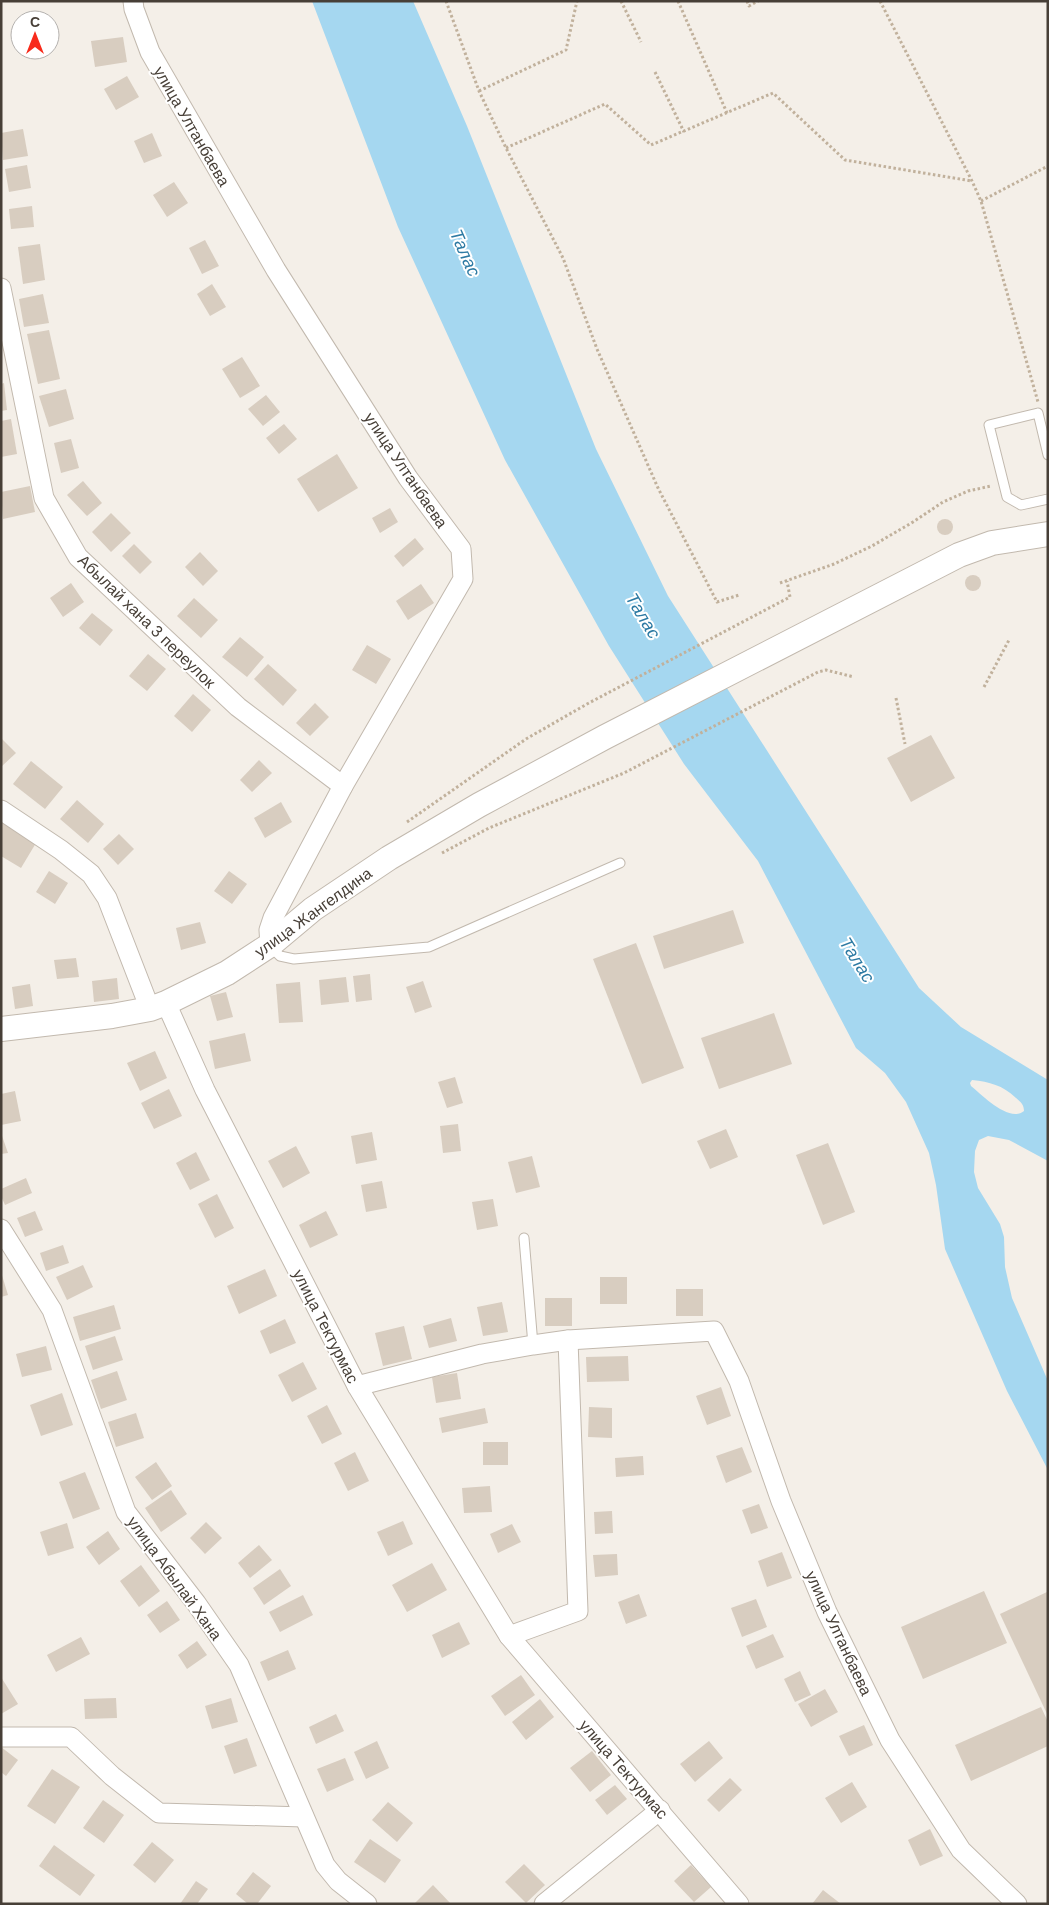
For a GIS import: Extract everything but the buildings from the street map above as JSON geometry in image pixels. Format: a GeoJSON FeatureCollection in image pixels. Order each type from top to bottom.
{"type":"FeatureCollection","features":[{"type":"Feature","properties":{"kind":"street","name":"улица Ултанбаева"},"geometry":{"type":"LineString","coordinates":[[132,1],[150,52],[276,270],[408,478],[461,549],[463,579],[343,786],[273,918],[269,930],[270,946]]}},
{"type":"Feature","properties":{"kind":"street","name":"Абылай хана 3 переулок"},"geometry":{"type":"LineString","coordinates":[[1,288],[44,498],[78,557],[238,707],[343,786]]}},
{"type":"Feature","properties":{"kind":"street","name":"улица Жангелдина"},"geometry":{"type":"LineString","coordinates":[[1,1030],[112,1016],[158,1006],[227,973],[270,946],[313,909],[389,858],[479,804],[604,737],[959,555],[992,543],[1048,534]]}},
{"type":"Feature","properties":{"kind":"street","name":"улица Тектурмас"},"geometry":{"type":"LineString","coordinates":[[1,810],[61,850],[91,874],[107,898],[158,1006],[205,1090],[357,1386],[509,1636],[660,1810],[738,1904]]}},
{"type":"Feature","properties":{"kind":"street","name":"улица Абылай Хана"},"geometry":{"type":"LineString","coordinates":[[1,1229],[52,1310],[126,1512],[196,1603],[239,1666],[325,1865],[338,1881],[367,1904]]}},
{"type":"Feature","properties":{"kind":"street","name":"улица Ултанбаева"},"geometry":{"type":"LineString","coordinates":[[568,1340],[714,1331],[739,1382],[781,1500],[827,1612],[890,1740],[961,1850],[1017,1904]]}},
{"type":"Feature","properties":{"kind":"street"},"geometry":{"type":"LineString","coordinates":[[357,1386],[482,1354],[568,1340],[578,1612],[509,1636]]}},
{"type":"Feature","properties":{"kind":"street"},"geometry":{"type":"LineString","coordinates":[[1,1737],[72,1737],[112,1776],[159,1813],[304,1817]]}},
{"type":"Feature","properties":{"kind":"street"},"geometry":{"type":"LineString","coordinates":[[544,1904],[660,1810]]}},
{"type":"Feature","properties":{"kind":"lane"},"geometry":{"type":"LineString","coordinates":[[1048,454],[1038,413],[989,425],[1007,496],[1021,505],[1048,499]]}},
{"type":"Feature","properties":{"kind":"lane"},"geometry":{"type":"LineString","coordinates":[[270,946],[280,956],[294,959],[429,947],[620,863]]}},
{"type":"Feature","properties":{"kind":"lane"},"geometry":{"type":"LineString","coordinates":[[524,1238],[533,1345]]}},
{"type":"Feature","properties":{"kind":"path"},"geometry":{"type":"LineString","coordinates":[[446,1],[479,91],[563,258],[598,349],[658,488],[717,602],[740,596]]}},
{"type":"Feature","properties":{"kind":"path"},"geometry":{"type":"LineString","coordinates":[[479,91],[566,50],[576,1]]}},
{"type":"Feature","properties":{"kind":"path"},"geometry":{"type":"LineString","coordinates":[[621,1],[641,42]]}},
{"type":"Feature","properties":{"kind":"path"},"geometry":{"type":"LineString","coordinates":[[678,1],[727,113]]}},
{"type":"Feature","properties":{"kind":"path"},"geometry":{"type":"LineString","coordinates":[[746,1],[748,6],[758,1]]}},
{"type":"Feature","properties":{"kind":"path"},"geometry":{"type":"LineString","coordinates":[[880,1],[972,181],[980,201],[1038,400],[1038,413]]}},
{"type":"Feature","properties":{"kind":"path"},"geometry":{"type":"LineString","coordinates":[[655,72],[684,132]]}},
{"type":"Feature","properties":{"kind":"path"},"geometry":{"type":"LineString","coordinates":[[506,148],[604,104],[651,145],[773,94],[845,160],[972,181]]}},
{"type":"Feature","properties":{"kind":"path"},"geometry":{"type":"LineString","coordinates":[[980,201],[1048,166]]}},
{"type":"Feature","properties":{"kind":"path"},"geometry":{"type":"LineString","coordinates":[[780,583],[834,564],[872,546],[943,502],[968,491],[1004,482]]}},
{"type":"Feature","properties":{"kind":"path"},"geometry":{"type":"LineString","coordinates":[[402,825],[526,738],[790,597],[787,581]]}},
{"type":"Feature","properties":{"kind":"path"},"geometry":{"type":"LineString","coordinates":[[984,687],[1009,640]]}},
{"type":"Feature","properties":{"kind":"path"},"geometry":{"type":"LineString","coordinates":[[436,856],[489,828],[624,773],[818,672],[826,670],[854,677]]}},
{"type":"Feature","properties":{"kind":"path"},"geometry":{"type":"LineString","coordinates":[[896,698],[905,744]]}},
{"type":"Feature","properties":{"kind":"water","name":"Талас"},"geometry":{"type":"Polygon","coordinates":[[[312,1],[413,1],[467,126],[596,449],[668,596],[919,988],[961,1027],[1048,1080],[1048,1161],[1009,1140],[988,1136],[979,1140],[975,1151],[974,1172],[978,1188],[1000,1224],[1004,1237],[1005,1267],[1012,1298],[1048,1381],[1048,1470],[1007,1391],[945,1249],[936,1185],[929,1153],[906,1102],[885,1073],[856,1048],[758,861],[684,764],[609,646],[505,460],[398,227],[312,1]],[[972,1080],[971,1086],[1004,1111],[1018,1114],[1024,1111],[1021,1102],[1006,1090],[990,1083],[972,1080]]]}}]}
